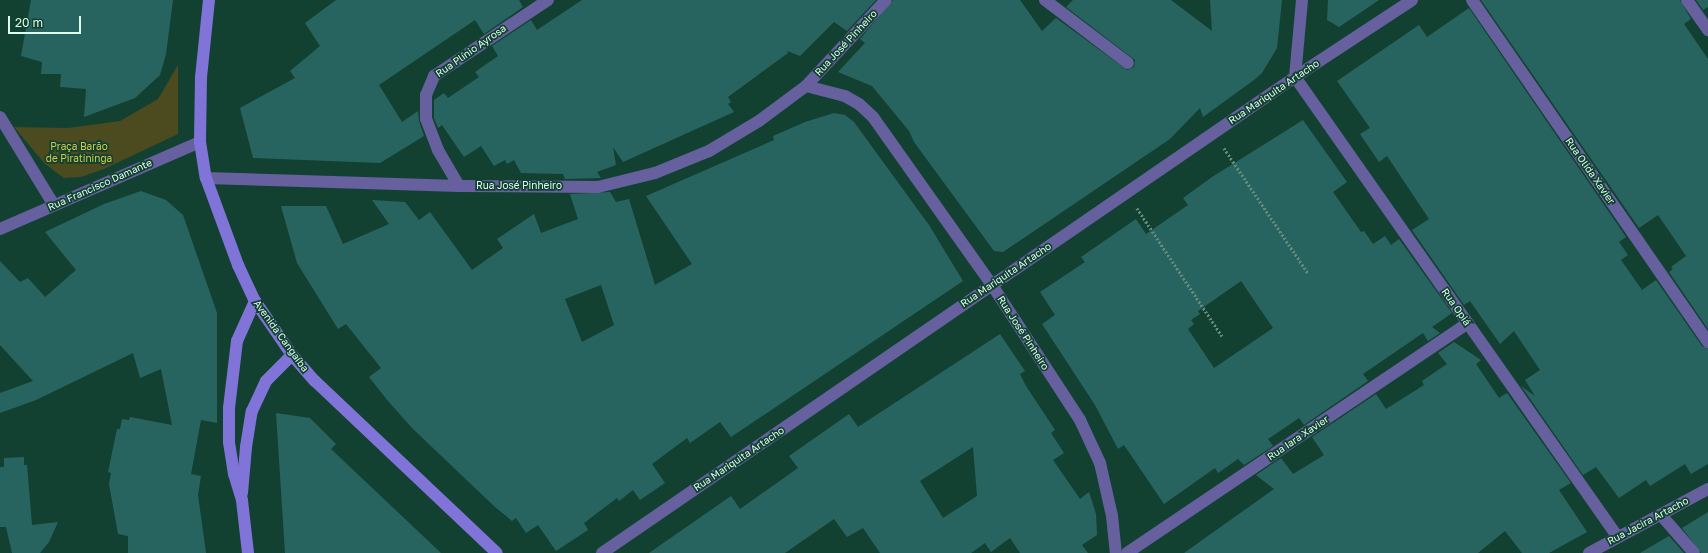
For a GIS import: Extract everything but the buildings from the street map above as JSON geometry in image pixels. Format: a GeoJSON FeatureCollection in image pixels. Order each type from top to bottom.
{"type":"FeatureCollection","features":[{"type":"Feature","properties":{"kind":"main road","name":"Avenida Cangaíba"},"geometry":{"type":"LineString","coordinates":[[209,0],[201,77],[200,142],[206,178],[238,265],[255,301],[292,355],[372,438],[497,553]]}},
{"type":"Feature","properties":{"kind":"main road"},"geometry":{"type":"LineString","coordinates":[[248,553],[242,500],[234,474],[229,442],[229,408],[237,341],[255,301]]}},
{"type":"Feature","properties":{"kind":"main road"},"geometry":{"type":"LineString","coordinates":[[242,500],[246,447],[252,411],[266,381],[292,355]]}},
{"type":"Feature","properties":{"kind":"street","name":"Rua Plínio Ayrosa"},"geometry":{"type":"LineString","coordinates":[[459,186],[438,150],[426,119],[426,95],[434,76],[548,0]]}},
{"type":"Feature","properties":{"kind":"street","name":"Rua José Pinheiro"},"geometry":{"type":"LineString","coordinates":[[206,178],[459,186],[598,187],[655,173],[709,151],[759,121],[806,86],[886,0]]}},
{"type":"Feature","properties":{"kind":"street"},"geometry":{"type":"LineString","coordinates":[[1045,0],[1128,63]]}},
{"type":"Feature","properties":{"kind":"street"},"geometry":{"type":"LineString","coordinates":[[1295,77],[1302,0]]}},
{"type":"Feature","properties":{"kind":"street","name":"Rua Mariquita Artacho"},"geometry":{"type":"LineString","coordinates":[[602,553],[1295,77],[1412,0]]}},
{"type":"Feature","properties":{"kind":"street","name":"Rua Olida Xavier"},"geometry":{"type":"LineString","coordinates":[[1472,0],[1708,342]]}},
{"type":"Feature","properties":{"kind":"street"},"geometry":{"type":"LineString","coordinates":[[1687,0],[1708,30]]}},
{"type":"Feature","properties":{"kind":"street","name":"Rua Opiá"},"geometry":{"type":"LineString","coordinates":[[1295,77],[1617,536]]}},
{"type":"Feature","properties":{"kind":"street","name":"Rua José Pinheiro"},"geometry":{"type":"LineString","coordinates":[[806,86],[845,96],[860,104],[873,117],[992,285],[1080,420],[1100,463],[1112,516],[1116,553]]}},
{"type":"Feature","properties":{"kind":"street"},"geometry":{"type":"LineString","coordinates":[[0,117],[54,205]]}},
{"type":"Feature","properties":{"kind":"street","name":"Rua Francisco Damante"},"geometry":{"type":"LineString","coordinates":[[0,229],[200,142]]}},
{"type":"Feature","properties":{"kind":"street","name":"Rua Iara Xavier"},"geometry":{"type":"LineString","coordinates":[[1127,553],[1468,324]]}},
{"type":"Feature","properties":{"kind":"street","name":"Rua Jacira Artacho"},"geometry":{"type":"LineString","coordinates":[[1589,553],[1617,536],[1708,490]]}},
{"type":"Feature","properties":{"kind":"street"},"geometry":{"type":"LineString","coordinates":[[1661,515],[1694,553]]}},
{"type":"Feature","properties":{"kind":"path"},"geometry":{"type":"LineString","coordinates":[[1214,133],[1308,273]]}},
{"type":"Feature","properties":{"kind":"path"},"geometry":{"type":"LineString","coordinates":[[1127,193],[1222,336]]}},
{"type":"Feature","properties":{"kind":"green space","name":"Praça Barão de Piratininga"},"geometry":{"type":"Polygon","coordinates":[[[178,65],[178,134],[104,169],[81,177],[64,178],[45,164],[14,127],[68,128],[120,121],[158,99],[178,65]]]}}]}
